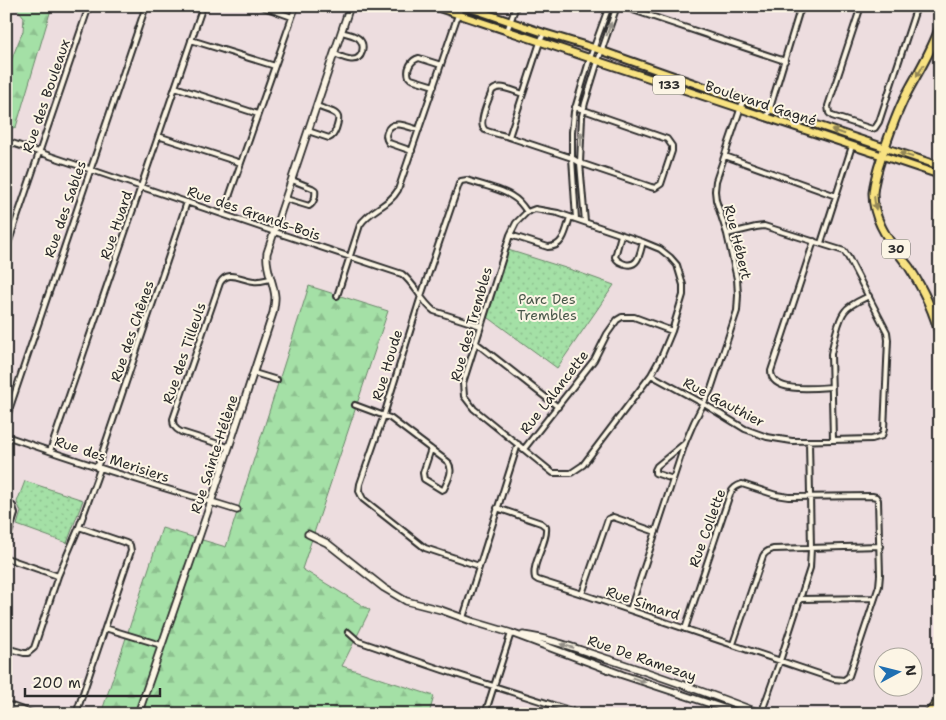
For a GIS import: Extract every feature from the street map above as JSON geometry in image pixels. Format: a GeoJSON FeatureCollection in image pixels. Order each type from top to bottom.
{"type":"FeatureCollection","features":[{"type":"Feature","properties":{"kind":"highway","name":"30"},"geometry":{"type":"LineString","coordinates":[[940,26],[931,51],[899,108],[882,156],[874,191],[877,215],[884,231],[925,294],[935,318],[940,337]]}},
{"type":"Feature","properties":{"kind":"highway"},"geometry":{"type":"LineString","coordinates":[[928,714],[940,700]]}},
{"type":"Feature","properties":{"kind":"main road","name":"Boulevard Gagné"},"geometry":{"type":"LineString","coordinates":[[433,6],[940,175]]}},
{"type":"Feature","properties":{"kind":"main road","name":"Boulevard Gagné"},"geometry":{"type":"LineString","coordinates":[[462,6],[544,34],[594,48],[769,110],[940,166]]}},
{"type":"Feature","properties":{"kind":"street","name":"Rue des Bouleaux"},"geometry":{"type":"LineString","coordinates":[[6,250],[89,6]]}},
{"type":"Feature","properties":{"kind":"street","name":"Rue des Sables"},"geometry":{"type":"LineString","coordinates":[[6,419],[146,6]]}},
{"type":"Feature","properties":{"kind":"street","name":"Rue Huard"},"geometry":{"type":"LineString","coordinates":[[50,451],[203,6]]}},
{"type":"Feature","properties":{"kind":"street"},"geometry":{"type":"LineString","coordinates":[[261,6],[292,17]]}},
{"type":"Feature","properties":{"kind":"street"},"geometry":{"type":"LineString","coordinates":[[223,214],[296,6]]}},
{"type":"Feature","properties":{"kind":"street","name":"Rue Sainte-Hélène"},"geometry":{"type":"LineString","coordinates":[[138,714],[211,502],[273,313],[275,304],[274,288],[266,257],[350,6]]}},
{"type":"Feature","properties":{"kind":"street"},"geometry":{"type":"LineString","coordinates":[[337,296],[360,225],[369,214],[391,199],[398,190],[462,6]]}},
{"type":"Feature","properties":{"kind":"street"},"geometry":{"type":"LineString","coordinates":[[507,32],[516,6]]}},
{"type":"Feature","properties":{"kind":"street"},"geometry":{"type":"LineString","coordinates":[[576,219],[572,158],[572,132],[575,107],[609,6]]}},
{"type":"Feature","properties":{"kind":"street"},"geometry":{"type":"LineString","coordinates":[[585,222],[580,163],[583,110],[617,6]]}},
{"type":"Feature","properties":{"kind":"street"},"geometry":{"type":"LineString","coordinates":[[621,6],[785,61]]}},
{"type":"Feature","properties":{"kind":"street"},"geometry":{"type":"LineString","coordinates":[[783,6],[800,12]]}},
{"type":"Feature","properties":{"kind":"street"},"geometry":{"type":"LineString","coordinates":[[767,118],[801,6]]}},
{"type":"Feature","properties":{"kind":"street"},"geometry":{"type":"LineString","coordinates":[[861,6],[828,110],[832,116],[869,128],[874,128],[878,125],[916,6]]}},
{"type":"Feature","properties":{"kind":"street"},"geometry":{"type":"LineString","coordinates":[[334,54],[353,60],[360,56],[363,45],[361,40],[342,32]]}},
{"type":"Feature","properties":{"kind":"street"},"geometry":{"type":"LineString","coordinates":[[509,137],[544,34]]}},
{"type":"Feature","properties":{"kind":"street"},"geometry":{"type":"LineString","coordinates":[[191,40],[275,66]]}},
{"type":"Feature","properties":{"kind":"street"},"geometry":{"type":"LineString","coordinates":[[434,86],[409,77],[408,71],[411,62],[419,58],[441,65]]}},
{"type":"Feature","properties":{"kind":"street"},"geometry":{"type":"LineString","coordinates":[[175,87],[258,114]]}},
{"type":"Feature","properties":{"kind":"street"},"geometry":{"type":"LineString","coordinates":[[523,94],[499,87],[495,88],[492,91],[482,120],[482,126],[485,130],[572,158],[580,163],[651,187],[655,188],[661,184],[672,151],[672,146],[667,139],[575,107]]}},
{"type":"Feature","properties":{"kind":"street","name":"Rue Hébert"},"geometry":{"type":"LineString","coordinates":[[630,610],[685,443],[711,389],[737,311],[737,279],[715,191],[716,181],[743,101]]}},
{"type":"Feature","properties":{"kind":"street"},"geometry":{"type":"LineString","coordinates":[[308,131],[328,138],[333,136],[336,130],[338,118],[335,113],[317,106]]}},
{"type":"Feature","properties":{"kind":"street"},"geometry":{"type":"LineString","coordinates":[[412,151],[388,143],[386,140],[387,131],[394,124],[419,130]]}},
{"type":"Feature","properties":{"kind":"street"},"geometry":{"type":"LineString","coordinates":[[158,136],[241,163]]}},
{"type":"Feature","properties":{"kind":"street","name":"Rue des Grands-Bois"},"geometry":{"type":"LineString","coordinates":[[6,141],[402,274],[434,311],[480,326]]}},
{"type":"Feature","properties":{"kind":"street"},"geometry":{"type":"LineString","coordinates":[[820,243],[852,146]]}},
{"type":"Feature","properties":{"kind":"street"},"geometry":{"type":"LineString","coordinates":[[725,156],[836,196]]}},
{"type":"Feature","properties":{"kind":"street"},"geometry":{"type":"LineString","coordinates":[[286,199],[309,206],[315,196],[315,190],[292,180]]}},
{"type":"Feature","properties":{"kind":"street","name":"Rue Houde"},"geometry":{"type":"LineString","coordinates":[[479,566],[426,548],[363,499],[359,491],[459,184],[461,181],[467,180],[508,193],[521,203],[527,212]]}},
{"type":"Feature","properties":{"kind":"street","name":"Rue des Chênes"},"geometry":{"type":"LineString","coordinates":[[6,648],[28,653],[34,648],[58,576],[79,527],[187,202]]}},
{"type":"Feature","properties":{"kind":"street","name":"Rue des Trembles"},"geometry":{"type":"LineString","coordinates":[[535,209],[570,218],[660,249],[677,265],[683,285],[683,295],[672,331],[651,375],[583,465],[571,473],[553,472],[474,409],[464,396],[463,383],[480,326],[516,223],[527,212],[535,209]]}},
{"type":"Feature","properties":{"kind":"street"},"geometry":{"type":"LineString","coordinates":[[510,236],[551,248],[562,242],[570,218]]}},
{"type":"Feature","properties":{"kind":"street"},"geometry":{"type":"LineString","coordinates":[[727,234],[756,226],[764,226],[844,251],[869,296],[844,312],[833,343],[833,440]]}},
{"type":"Feature","properties":{"kind":"street"},"geometry":{"type":"LineString","coordinates":[[621,235],[615,258],[619,262],[629,265],[634,264],[637,261],[643,242]]}},
{"type":"Feature","properties":{"kind":"street"},"geometry":{"type":"LineString","coordinates":[[814,241],[772,371],[772,377],[776,382],[786,386],[799,388],[832,387]]}},
{"type":"Feature","properties":{"kind":"street","name":"Rue des Tilleuls"},"geometry":{"type":"LineString","coordinates":[[228,447],[181,432],[173,425],[173,420],[223,278],[228,276],[254,282],[270,278]]}},
{"type":"Feature","properties":{"kind":"street","name":"Rue Gauthier"},"geometry":{"type":"LineString","coordinates":[[651,375],[735,423],[766,437],[792,441],[878,438],[882,436],[884,429],[888,340],[887,332],[869,296]]}},
{"type":"Feature","properties":{"kind":"street","name":"Rue Lalancette"},"geometry":{"type":"LineString","coordinates":[[524,449],[594,360],[607,334],[617,320],[622,317],[634,318],[672,331]]}},
{"type":"Feature","properties":{"kind":"street"},"geometry":{"type":"LineString","coordinates":[[475,342],[558,407]]}},
{"type":"Feature","properties":{"kind":"street"},"geometry":{"type":"LineString","coordinates":[[254,372],[277,380]]}},
{"type":"Feature","properties":{"kind":"street"},"geometry":{"type":"LineString","coordinates":[[355,405],[384,414],[390,418],[431,449],[448,462],[451,468],[442,490],[424,479],[423,476],[431,449]]}},
{"type":"Feature","properties":{"kind":"street","name":"Rue des Merisiers"},"geometry":{"type":"LineString","coordinates":[[6,436],[153,486],[211,502]]}},
{"type":"Feature","properties":{"kind":"street"},"geometry":{"type":"LineString","coordinates":[[762,714],[810,568],[809,441]]}},
{"type":"Feature","properties":{"kind":"street","name":"Rue Hébert"},"geometry":{"type":"LineString","coordinates":[[673,479],[656,473],[656,466],[685,443]]}},
{"type":"Feature","properties":{"kind":"street"},"geometry":{"type":"LineString","coordinates":[[463,618],[518,444]]}},
{"type":"Feature","properties":{"kind":"street","name":"Rue Collette"},"geometry":{"type":"LineString","coordinates":[[685,629],[732,489],[737,485],[742,484],[776,495],[789,497],[876,497],[879,505],[880,546]]}},
{"type":"Feature","properties":{"kind":"street"},"geometry":{"type":"LineString","coordinates":[[6,502],[13,506],[15,514],[6,543]]}},
{"type":"Feature","properties":{"kind":"street"},"geometry":{"type":"LineString","coordinates":[[211,502],[237,510]]}},
{"type":"Feature","properties":{"kind":"street","name":"Rue Simard"},"geometry":{"type":"LineString","coordinates":[[497,508],[541,522],[546,527],[534,571],[535,578],[538,580],[834,679],[844,680],[849,676],[875,598]]}},
{"type":"Feature","properties":{"kind":"street"},"geometry":{"type":"LineString","coordinates":[[582,594],[608,519],[613,517],[656,532]]}},
{"type":"Feature","properties":{"kind":"street"},"geometry":{"type":"LineString","coordinates":[[76,714],[130,555],[131,547],[126,543],[79,527]]}},
{"type":"Feature","properties":{"kind":"street","name":"Rue De Ramezay"},"geometry":{"type":"LineString","coordinates":[[308,534],[327,543],[384,588],[406,600],[511,633],[615,672],[741,714]]}},
{"type":"Feature","properties":{"kind":"street"},"geometry":{"type":"LineString","coordinates":[[734,644],[764,553],[772,549],[880,546],[880,576],[875,598],[800,599]]}},
{"type":"Feature","properties":{"kind":"street"},"geometry":{"type":"LineString","coordinates":[[6,558],[58,576]]}},
{"type":"Feature","properties":{"kind":"street"},"geometry":{"type":"LineString","coordinates":[[105,628],[161,646]]}},
{"type":"Feature","properties":{"kind":"street"},"geometry":{"type":"LineString","coordinates":[[348,632],[358,641],[581,714]]}},
{"type":"Feature","properties":{"kind":"street"},"geometry":{"type":"LineString","coordinates":[[485,714],[511,633]]}},
{"type":"Feature","properties":{"kind":"street","name":"Rue De Ramezay"},"geometry":{"type":"LineString","coordinates":[[511,633],[533,636],[578,649],[762,714]]}},
{"type":"Feature","properties":{"kind":"street"},"geometry":{"type":"LineString","coordinates":[[615,672],[618,662]]}},
{"type":"Feature","properties":{"kind":"street"},"geometry":{"type":"LineString","coordinates":[[684,696],[687,686]]}},
{"type":"Feature","properties":{"kind":"street"},"geometry":{"type":"LineString","coordinates":[[6,704],[34,714]]}},
{"type":"Feature","properties":{"kind":"green space"},"geometry":{"type":"Polygon","coordinates":[[[15,6],[52,6],[16,127],[6,130],[6,100],[10,86],[10,63],[23,31],[24,17],[15,6]]]}},
{"type":"Feature","properties":{"kind":"green space","name":"Parc Des Trembles"},"geometry":{"type":"Polygon","coordinates":[[[505,249],[614,285],[557,368],[485,315],[505,249]]]}},
{"type":"Feature","properties":{"kind":"green space"},"geometry":{"type":"Polygon","coordinates":[[[309,286],[388,311],[302,569],[370,610],[342,666],[434,696],[429,714],[101,714],[162,528],[226,547],[309,286]]]}},
{"type":"Feature","properties":{"kind":"green space"},"geometry":{"type":"Polygon","coordinates":[[[25,481],[83,500],[67,543],[17,525],[21,512],[17,502],[25,481]]]}}]}
